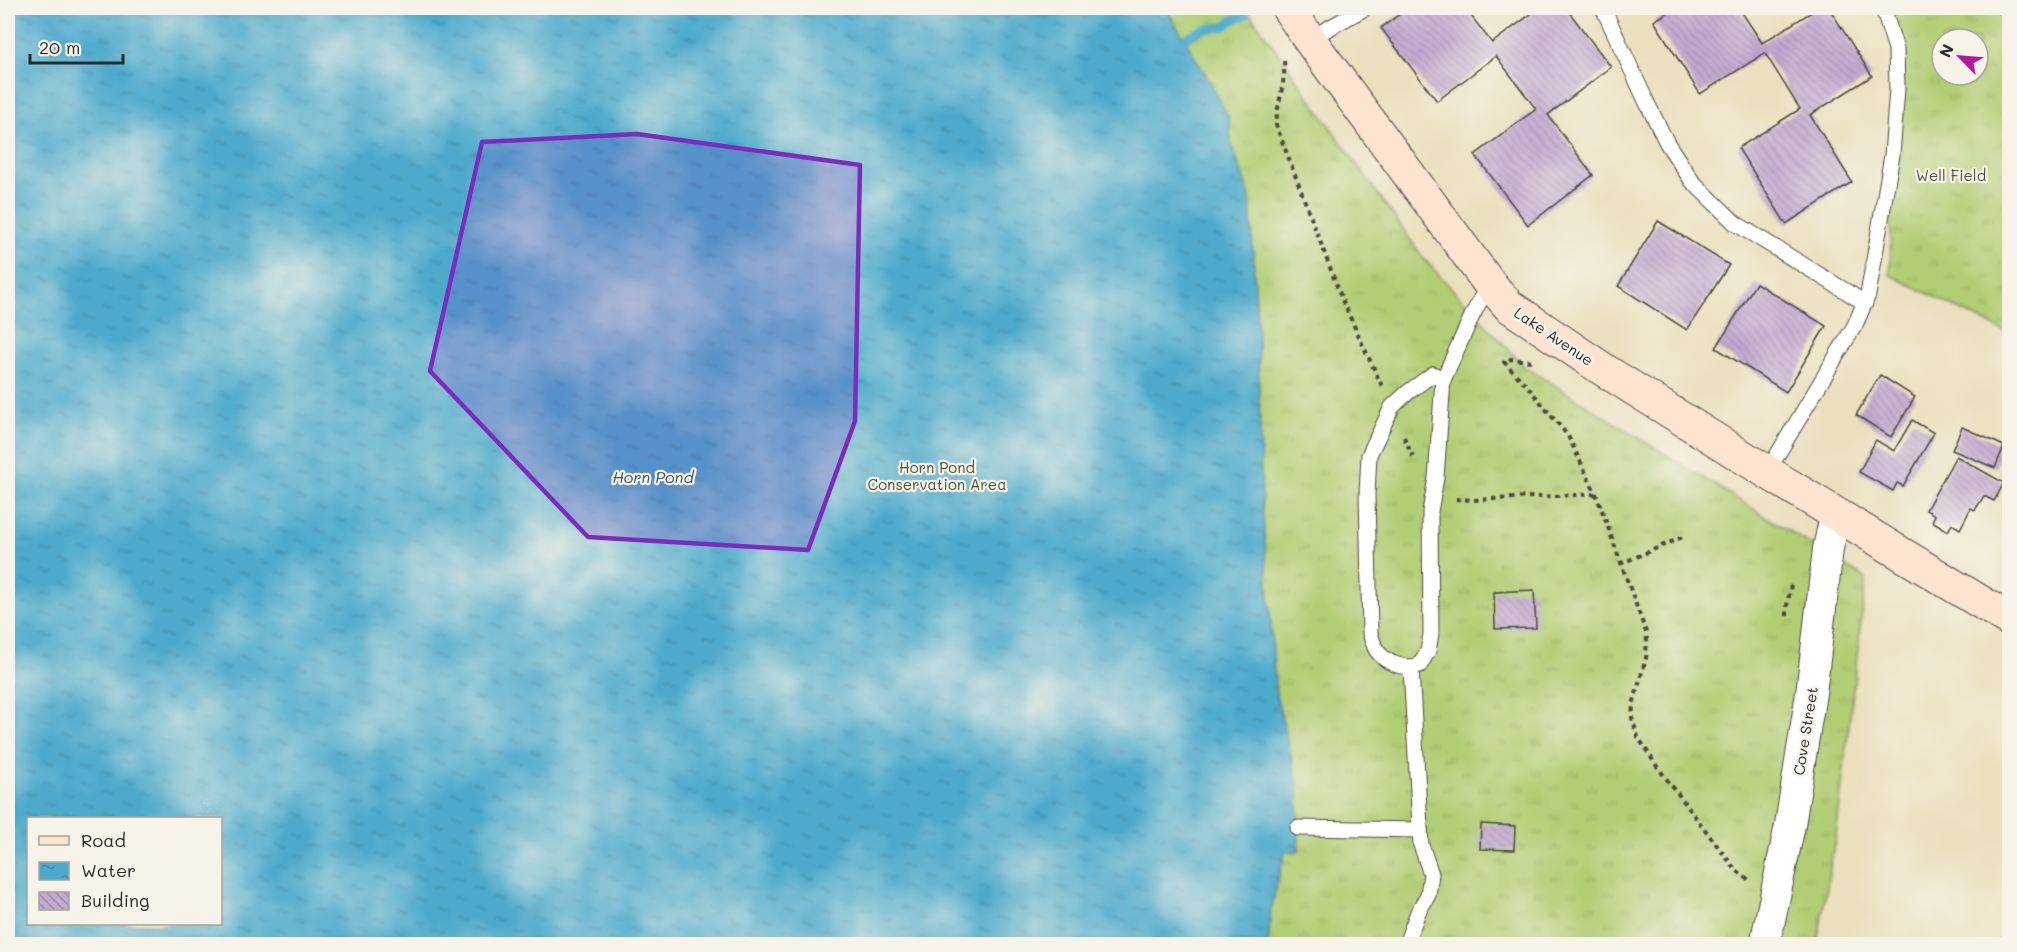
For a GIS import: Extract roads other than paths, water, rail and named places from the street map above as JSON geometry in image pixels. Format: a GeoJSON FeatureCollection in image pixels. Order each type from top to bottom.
{"type":"FeatureCollection","features":[{"type":"Feature","properties":{"kind":"street","name":"Lake Avenue"},"geometry":{"type":"LineString","coordinates":[[1288,8],[1489,283],[1509,306],[1553,337],[1835,515],[2010,620]]}},
{"type":"Feature","properties":{"kind":"street","name":"Cove Street"},"geometry":{"type":"LineString","coordinates":[[1765,945],[1790,825],[1813,682],[1828,549],[1835,515]]}},
{"type":"Feature","properties":{"kind":"lane"},"geometry":{"type":"LineString","coordinates":[[1309,39],[1365,8]]}},
{"type":"Feature","properties":{"kind":"lane"},"geometry":{"type":"LineString","coordinates":[[1603,8],[1662,133],[1692,181],[1735,223],[1865,303]]}},
{"type":"Feature","properties":{"kind":"lane"},"geometry":{"type":"LineString","coordinates":[[1767,472],[1855,325],[1865,303],[1892,155],[1897,89],[1896,49],[1892,30],[1883,8]]}},
{"type":"Feature","properties":{"kind":"lane"},"geometry":{"type":"LineString","coordinates":[[1443,380],[1433,374],[1392,407],[1369,455],[1367,494],[1370,633],[1376,651],[1389,661],[1411,668],[1420,665],[1428,651],[1431,634],[1430,512],[1436,478],[1443,380],[1489,283]]}},
{"type":"Feature","properties":{"kind":"lane"},"geometry":{"type":"LineString","coordinates":[[1406,945],[1418,912],[1428,895],[1431,874],[1421,846],[1411,668]]}},
{"type":"Feature","properties":{"kind":"lane"},"geometry":{"type":"LineString","coordinates":[[1298,828],[1420,830]]}},
{"type":"Feature","properties":{"kind":"water","name":"Horn Pond"},"geometry":{"type":"Polygon","coordinates":[[[8,8],[1166,8],[1229,118],[1231,142],[1250,197],[1258,340],[1262,502],[1276,694],[1298,785],[1299,851],[1285,852],[1271,910],[1268,944],[8,944],[8,8]]]}},
{"type":"Feature","properties":{"kind":"waterway"},"geometry":{"type":"LineString","coordinates":[[1185,39],[1203,29],[1223,27],[1246,15]]}},
{"type":"Feature","properties":{"kind":"park label","name":"Well Field"},"geometry":{"type":"Point","coordinates":[1951,175]}},
{"type":"Feature","properties":{"kind":"park label","name":"Horn Pond Conservation Area"},"geometry":{"type":"Point","coordinates":[937,476]}}]}
